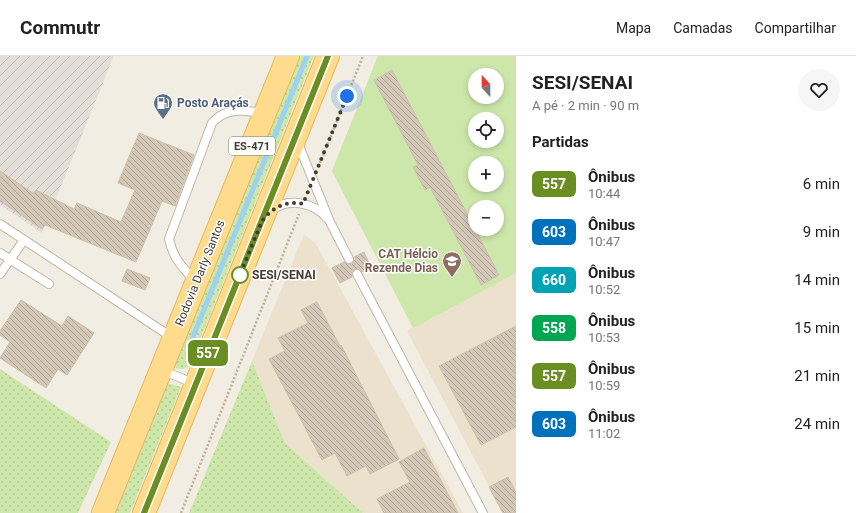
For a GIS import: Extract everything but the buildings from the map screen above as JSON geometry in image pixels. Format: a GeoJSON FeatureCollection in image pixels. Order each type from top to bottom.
{"type":"FeatureCollection","features":[{"type":"Feature","properties":{"kind":"main road","name":"Rodovia Darly Santos"},"geometry":{"type":"LineString","coordinates":[[103,513],[288,56]]}},
{"type":"Feature","properties":{"kind":"main road","name":"ES-471"},"geometry":{"type":"LineString","coordinates":[[144,513],[328,56]]}},
{"type":"Feature","properties":{"kind":"lane"},"geometry":{"type":"LineString","coordinates":[[196,282],[177,261],[171,249],[169,239],[212,123],[219,115],[237,110],[265,113]]}},
{"type":"Feature","properties":{"kind":"lane"},"geometry":{"type":"LineString","coordinates":[[296,137],[330,222],[349,259]]}},
{"type":"Feature","properties":{"kind":"lane"},"geometry":{"type":"LineString","coordinates":[[262,221],[273,209],[289,203],[303,204],[316,209],[324,214],[330,222]]}},
{"type":"Feature","properties":{"kind":"lane"},"geometry":{"type":"LineString","coordinates":[[0,224],[174,338]]}},
{"type":"Feature","properties":{"kind":"lane"},"geometry":{"type":"LineString","coordinates":[[0,274],[24,240]]}},
{"type":"Feature","properties":{"kind":"lane"},"geometry":{"type":"LineString","coordinates":[[0,253],[49,284]]}},
{"type":"Feature","properties":{"kind":"lane"},"geometry":{"type":"LineString","coordinates":[[357,274],[483,513]]}},
{"type":"Feature","properties":{"kind":"lane"},"geometry":{"type":"LineString","coordinates":[[161,370],[195,384]]}},
{"type":"Feature","properties":{"kind":"path"},"geometry":{"type":"LineString","coordinates":[[313,180],[363,56]]}},
{"type":"Feature","properties":{"kind":"path"},"geometry":{"type":"LineString","coordinates":[[181,513],[303,204]]}},
{"type":"Feature","properties":{"kind":"shaded area"},"geometry":{"type":"Polygon","coordinates":[[[0,56],[114,56],[42,233],[0,205],[0,56]]]}},
{"type":"Feature","properties":{"kind":"shaded area","name":"CAT Hélcio Rezende Dias"},"geometry":{"type":"Polygon","coordinates":[[[378,56],[516,56],[516,513],[503,513],[407,331],[413,327],[332,171],[378,56]]]}},
{"type":"Feature","properties":{"kind":"shaded area"},"geometry":{"type":"Polygon","coordinates":[[[304,234],[316,244],[463,513],[363,513],[285,443],[252,361],[304,234]]]}},
{"type":"Feature","properties":{"kind":"green space"},"geometry":{"type":"Polygon","coordinates":[[[299,56],[314,56],[190,365],[184,369],[173,367],[299,56]]]}},
{"type":"Feature","properties":{"kind":"green space","name":"CAT Hélcio Rezende Dias"},"geometry":{"type":"Polygon","coordinates":[[[378,56],[516,56],[516,273],[413,328],[332,171],[378,56]]]}},
{"type":"Feature","properties":{"kind":"green space"},"geometry":{"type":"Polygon","coordinates":[[[252,361],[285,443],[363,513],[189,513],[252,361]]]}},
{"type":"Feature","properties":{"kind":"green space"},"geometry":{"type":"Polygon","coordinates":[[[0,369],[111,442],[78,513],[0,513],[0,369]]]}},
{"type":"Feature","properties":{"kind":"green space"},"geometry":{"type":"Polygon","coordinates":[[[167,383],[181,387],[130,513],[114,513],[167,383]]]}},
{"type":"Feature","properties":{"kind":"waterway"},"geometry":{"type":"LineString","coordinates":[[190,344],[307,56]]}},
{"type":"Feature","properties":{"kind":"bus line","name":"557"},"geometry":{"type":"LineString","coordinates":[[144,513],[328,56]]}},
{"type":"Feature","properties":{"kind":"place","name":"Posto Araçás"},"geometry":{"type":"Point","coordinates":[163,120]}},
{"type":"Feature","properties":{"kind":"place","name":"SESI/SENAI"},"geometry":{"type":"Point","coordinates":[240,275]}},
{"type":"Feature","properties":{"kind":"place","name":"CAT Hélcio Rezende Dias"},"geometry":{"type":"Point","coordinates":[452,278]}},
{"type":"Feature","properties":{"kind":"route"},"geometry":{"type":"LineString","coordinates":[[240,275],[239,277],[262,221],[267,215],[273,209],[289,203],[303,204],[347,96]]}}]}
